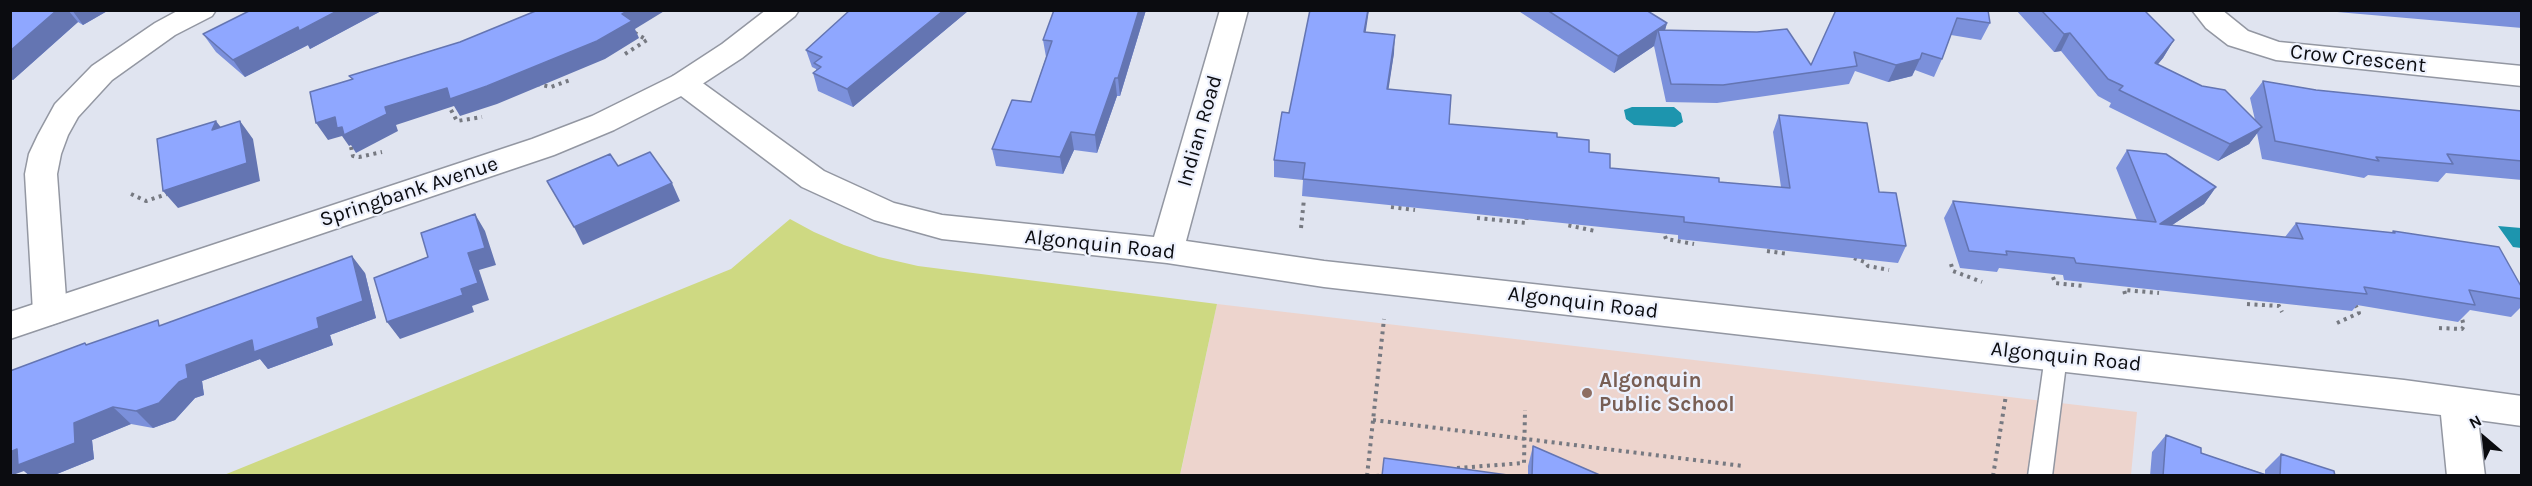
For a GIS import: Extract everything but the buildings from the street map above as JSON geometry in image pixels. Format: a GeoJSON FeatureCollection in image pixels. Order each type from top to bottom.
{"type":"FeatureCollection","features":[{"type":"Feature","properties":{"kind":"street"},"geometry":{"type":"LineString","coordinates":[[50,312],[41,174],[45,154],[53,135],[66,111],[102,73],[165,29],[202,10]]}},
{"type":"Feature","properties":{"kind":"street","name":"Springbank Avenue"},"geometry":{"type":"LineString","coordinates":[[10,326],[543,147],[603,123],[683,84],[732,51],[785,10]]}},
{"type":"Feature","properties":{"kind":"street","name":"Indian Road"},"geometry":{"type":"LineString","coordinates":[[1167,251],[1234,10]]}},
{"type":"Feature","properties":{"kind":"street","name":"Crow Crescent"},"geometry":{"type":"LineString","coordinates":[[2206,10],[2216,22],[2238,38],[2276,51],[2522,76]]}},
{"type":"Feature","properties":{"kind":"street","name":"Algonquin Road"},"geometry":{"type":"LineString","coordinates":[[683,84],[813,179],[885,212],[942,227],[1167,251],[1324,274],[2522,411]]}},
{"type":"Feature","properties":{"kind":"street"},"geometry":{"type":"LineString","coordinates":[[2458,403],[2466,476]]}},
{"type":"Feature","properties":{"kind":"lane"},"geometry":{"type":"LineString","coordinates":[[2040,476],[2056,356]]}},
{"type":"Feature","properties":{"kind":"path"},"geometry":{"type":"LineString","coordinates":[[625,54],[647,40],[635,33]]}},
{"type":"Feature","properties":{"kind":"path"},"geometry":{"type":"LineString","coordinates":[[533,79],[543,87],[551,87],[570,80]]}},
{"type":"Feature","properties":{"kind":"path"},"geometry":{"type":"LineString","coordinates":[[452,110],[458,121],[482,117]]}},
{"type":"Feature","properties":{"kind":"path"},"geometry":{"type":"LineString","coordinates":[[351,147],[353,156],[359,157],[382,152]]}},
{"type":"Feature","properties":{"kind":"path"},"geometry":{"type":"LineString","coordinates":[[131,194],[146,201],[167,194]]}},
{"type":"Feature","properties":{"kind":"path"},"geometry":{"type":"LineString","coordinates":[[1301,228],[1304,199]]}},
{"type":"Feature","properties":{"kind":"path"},"geometry":{"type":"LineString","coordinates":[[1391,207],[1415,210]]}},
{"type":"Feature","properties":{"kind":"path"},"geometry":{"type":"LineString","coordinates":[[1477,218],[1526,223],[1527,214]]}},
{"type":"Feature","properties":{"kind":"path"},"geometry":{"type":"LineString","coordinates":[[1566,216],[1567,225],[1595,231]]}},
{"type":"Feature","properties":{"kind":"path"},"geometry":{"type":"LineString","coordinates":[[1665,236],[1666,239],[1694,244]]}},
{"type":"Feature","properties":{"kind":"path"},"geometry":{"type":"LineString","coordinates":[[1767,251],[1788,254]]}},
{"type":"Feature","properties":{"kind":"path"},"geometry":{"type":"LineString","coordinates":[[1854,258],[1865,262],[1868,266],[1889,270]]}},
{"type":"Feature","properties":{"kind":"path"},"geometry":{"type":"LineString","coordinates":[[1951,264],[1953,271],[1982,282]]}},
{"type":"Feature","properties":{"kind":"path"},"geometry":{"type":"LineString","coordinates":[[2053,277],[2055,283],[2084,286]]}},
{"type":"Feature","properties":{"kind":"path"},"geometry":{"type":"LineString","coordinates":[[2126,294],[2124,290],[2158,293]]}},
{"type":"Feature","properties":{"kind":"path"},"geometry":{"type":"LineString","coordinates":[[2337,322],[2359,313],[2352,298]]}},
{"type":"Feature","properties":{"kind":"path"},"geometry":{"type":"LineString","coordinates":[[2247,304],[2279,306],[2282,312]]}},
{"type":"Feature","properties":{"kind":"path"},"geometry":{"type":"LineString","coordinates":[[2439,328],[2462,329],[2464,326],[2460,316],[2464,312]]}},
{"type":"Feature","properties":{"kind":"path"},"geometry":{"type":"LineString","coordinates":[[1367,476],[1384,319]]}},
{"type":"Feature","properties":{"kind":"path"},"geometry":{"type":"LineString","coordinates":[[1993,476],[2006,395]]}},
{"type":"Feature","properties":{"kind":"path"},"geometry":{"type":"LineString","coordinates":[[1524,463],[1525,410]]}},
{"type":"Feature","properties":{"kind":"path"},"geometry":{"type":"LineString","coordinates":[[1373,420],[1743,466]]}},
{"type":"Feature","properties":{"kind":"path"},"geometry":{"type":"LineString","coordinates":[[1456,469],[1524,463],[1534,467]]}},
{"type":"Feature","properties":{"kind":"path"},"geometry":{"type":"LineString","coordinates":[[1376,476],[1399,474]]}},
{"type":"Feature","properties":{"kind":"shaded area","name":"Algonquin Public School"},"geometry":{"type":"Polygon","coordinates":[[[1217,304],[2137,412],[2131,475],[1180,476],[1217,304]]]}},
{"type":"Feature","properties":{"kind":"green space"},"geometry":{"type":"Polygon","coordinates":[[[790,219],[844,245],[879,257],[918,266],[1217,304],[1180,475],[224,475],[731,269],[790,219]]]}},
{"type":"Feature","properties":{"kind":"water"},"geometry":{"type":"Polygon","coordinates":[[[1632,107],[1674,107],[1681,113],[1683,122],[1675,127],[1634,125],[1626,119],[1624,110],[1632,107]]]}},
{"type":"Feature","properties":{"kind":"water"},"geometry":{"type":"Polygon","coordinates":[[[2498,226],[2521,228],[2521,248],[2513,247],[2498,226]]]}},
{"type":"Feature","properties":{"kind":"place","name":"Algonquin Public School"},"geometry":{"type":"Point","coordinates":[1587,393]}}]}
